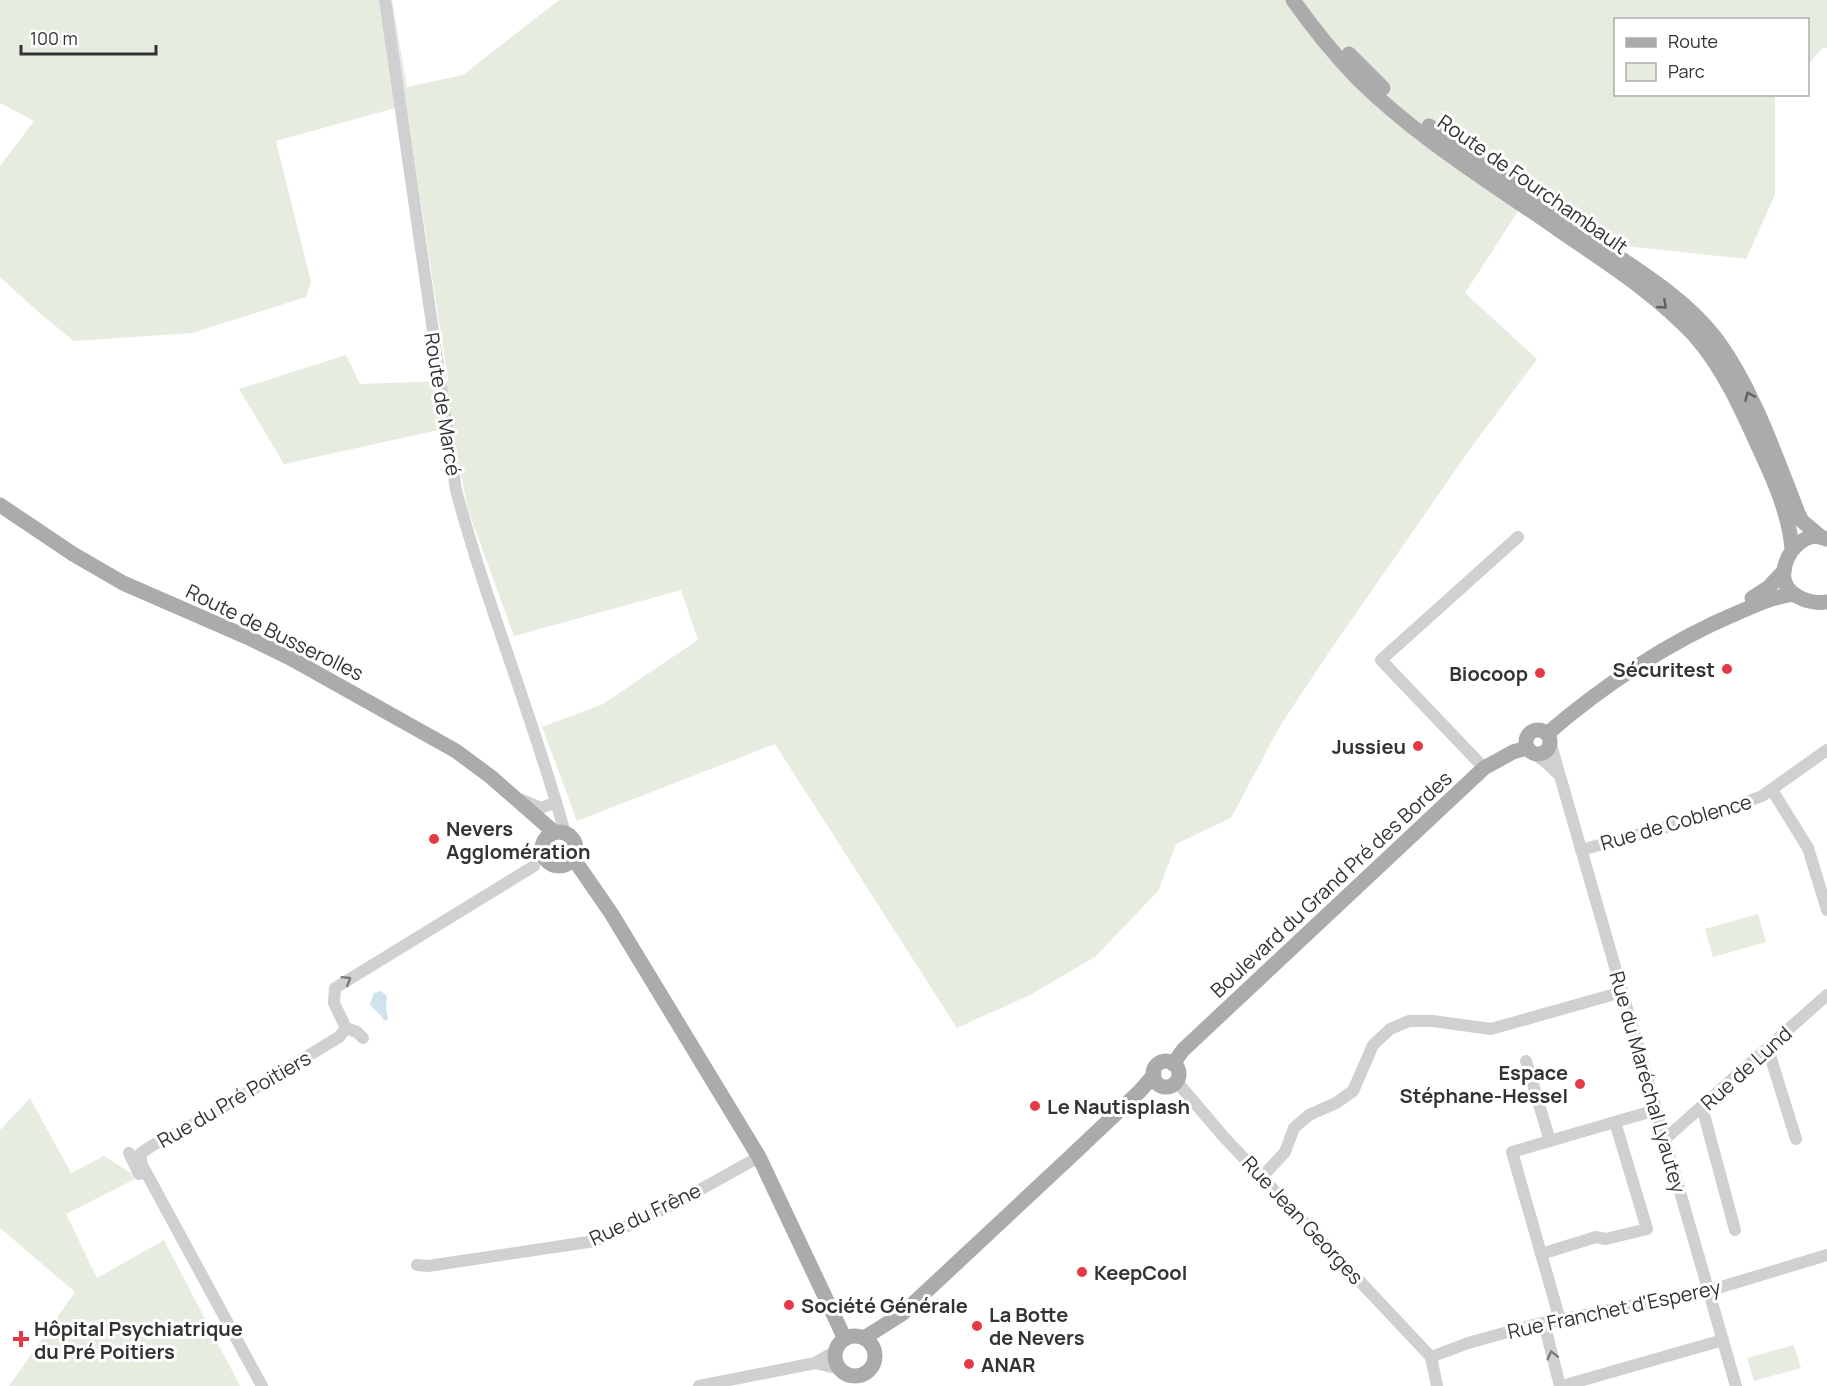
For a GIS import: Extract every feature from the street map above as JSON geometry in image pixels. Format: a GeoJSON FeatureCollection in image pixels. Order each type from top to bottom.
{"type":"FeatureCollection","features":[{"type":"Feature","properties":{"kind":"main road","name":"Route de Fourchambault"},"geometry":{"type":"LineString","coordinates":[[1293,0],[1339,59],[1376,96],[1461,162],[1618,269],[1669,310],[1696,337],[1722,372],[1767,463],[1783,505],[1790,530],[1792,549]]}},
{"type":"Feature","properties":{"kind":"main road"},"geometry":{"type":"LineString","coordinates":[[1304,0],[1328,32],[1388,93],[1444,136],[1624,259],[1688,309],[1716,338],[1736,368],[1798,513],[1802,520],[1824,538]]}},
{"type":"Feature","properties":{"kind":"main road","name":"Route de Busserolles"},"geometry":{"type":"LineString","coordinates":[[2,509],[73,554],[123,582],[247,636],[348,690],[456,752],[491,777],[524,808],[553,849],[572,871],[598,895],[611,913],[759,1156],[841,1345],[836,1357],[840,1369]]}},
{"type":"Feature","properties":{"kind":"main road"},"geometry":{"type":"LineString","coordinates":[[1530,751],[1525,740],[1529,733],[1536,730],[1548,736],[1576,708],[1647,661],[1717,621],[1769,587],[1784,571],[1792,549],[1806,539],[1824,538]]}},
{"type":"Feature","properties":{"kind":"main road"},"geometry":{"type":"LineString","coordinates":[[1784,571],[1787,585],[1794,594],[1799,598],[1824,606]]}},
{"type":"Feature","properties":{"kind":"main road"},"geometry":{"type":"LineString","coordinates":[[1717,621],[1773,597],[1794,594]]}},
{"type":"Feature","properties":{"kind":"main road","name":"Boulevard du Grand Pré des Bordes"},"geometry":{"type":"LineString","coordinates":[[1164,1081],[1158,1065],[1166,1062],[1173,1064],[1183,1050],[1484,768],[1513,752],[1530,751]]}},
{"type":"Feature","properties":{"kind":"main road"},"geometry":{"type":"LineString","coordinates":[[869,1344],[1140,1091],[1179,1074],[1173,1064]]}},
{"type":"Feature","properties":{"kind":"main road"},"geometry":{"type":"LineString","coordinates":[[841,1345],[858,1336],[869,1344],[874,1362],[872,1367],[874,1386]]}},
{"type":"Feature","properties":{"kind":"main road"},"geometry":{"type":"LineString","coordinates":[[840,1369],[863,1381],[863,1374],[872,1367]]}},
{"type":"Feature","properties":{"kind":"street","name":"Route de Marcé"},"geometry":{"type":"LineString","coordinates":[[385,0],[456,490],[470,543],[555,800],[553,849]]}},
{"type":"Feature","properties":{"kind":"street"},"geometry":{"type":"LineString","coordinates":[[1484,768],[1381,660],[1518,537]]}},
{"type":"Feature","properties":{"kind":"street","name":"Rue du Maréchal Lyautey"},"geometry":{"type":"LineString","coordinates":[[1548,736],[1736,1386]]}},
{"type":"Feature","properties":{"kind":"street"},"geometry":{"type":"LineString","coordinates":[[1530,751],[1561,777]]}},
{"type":"Feature","properties":{"kind":"street","name":"Rue de Coblence"},"geometry":{"type":"LineString","coordinates":[[1581,850],[1714,814],[1762,796],[1827,751]]}},
{"type":"Feature","properties":{"kind":"street"},"geometry":{"type":"LineString","coordinates":[[1772,790],[1809,848],[1827,910]]}},
{"type":"Feature","properties":{"kind":"street"},"geometry":{"type":"LineString","coordinates":[[511,795],[542,808],[555,800]]}},
{"type":"Feature","properties":{"kind":"street"},"geometry":{"type":"LineString","coordinates":[[363,1038],[357,1032],[346,1028],[334,1004],[335,988],[409,943],[553,849]]}},
{"type":"Feature","properties":{"kind":"street"},"geometry":{"type":"LineString","coordinates":[[1262,1177],[1285,1152],[1294,1128],[1309,1115],[1336,1103],[1353,1091],[1373,1045],[1390,1029],[1408,1021],[1433,1021],[1491,1029],[1622,992]]}},
{"type":"Feature","properties":{"kind":"street","name":"Rue de Lund"},"geometry":{"type":"LineString","coordinates":[[1665,1139],[1827,995]]}},
{"type":"Feature","properties":{"kind":"street","name":"Rue du Pré Poitiers"},"geometry":{"type":"LineString","coordinates":[[262,1386],[134,1154],[192,1125],[339,1037],[346,1028]]}},
{"type":"Feature","properties":{"kind":"street"},"geometry":{"type":"LineString","coordinates":[[1768,1049],[1796,1139]]}},
{"type":"Feature","properties":{"kind":"street"},"geometry":{"type":"LineString","coordinates":[[1526,1061],[1550,1141]]}},
{"type":"Feature","properties":{"kind":"street","name":"Rue Jean Georges"},"geometry":{"type":"LineString","coordinates":[[1164,1081],[1262,1177],[1431,1357]]}},
{"type":"Feature","properties":{"kind":"street"},"geometry":{"type":"LineString","coordinates":[[1702,1107],[1736,1230]]}},
{"type":"Feature","properties":{"kind":"street"},"geometry":{"type":"LineString","coordinates":[[1560,1320],[1512,1152],[1656,1110]]}},
{"type":"Feature","properties":{"kind":"street"},"geometry":{"type":"LineString","coordinates":[[1541,1254],[1596,1237],[1606,1239],[1647,1229],[1615,1122]]}},
{"type":"Feature","properties":{"kind":"street"},"geometry":{"type":"LineString","coordinates":[[134,1154],[254,1386]]}},
{"type":"Feature","properties":{"kind":"street","name":"Rue du Frêne"},"geometry":{"type":"LineString","coordinates":[[417,1265],[428,1266],[595,1241],[676,1203],[759,1156]]}},
{"type":"Feature","properties":{"kind":"street","name":"Rue Franchet d'Esperey"},"geometry":{"type":"LineString","coordinates":[[1431,1357],[1468,1343],[1544,1323],[1708,1291],[1827,1255]]}},
{"type":"Feature","properties":{"kind":"street"},"geometry":{"type":"LineString","coordinates":[[1544,1323],[1561,1386],[1723,1340]]}},
{"type":"Feature","properties":{"kind":"street"},"geometry":{"type":"LineString","coordinates":[[699,1386],[815,1363],[841,1345]]}},
{"type":"Feature","properties":{"kind":"street"},"geometry":{"type":"LineString","coordinates":[[1431,1357],[1437,1386]]}},
{"type":"Feature","properties":{"kind":"street"},"geometry":{"type":"LineString","coordinates":[[815,1363],[840,1369]]}},
{"type":"Feature","properties":{"kind":"green space"},"geometry":{"type":"Polygon","coordinates":[[[0,0],[392,0],[407,87],[463,75],[559,0],[1827,0],[1827,48],[1823,48],[1809,63],[1809,18],[1614,18],[1614,96],[1776,96],[1775,195],[1746,259],[1625,246],[1532,183],[1515,216],[1465,293],[1537,359],[1470,449],[1325,658],[1280,726],[1231,818],[1176,844],[1158,891],[1095,957],[1030,995],[957,1028],[775,744],[577,821],[542,727],[603,704],[698,640],[681,590],[514,636],[468,510],[452,427],[284,464],[239,389],[346,355],[360,384],[448,381],[406,105],[276,141],[311,282],[306,297],[192,333],[74,341],[0,277],[0,166],[34,121],[0,103],[0,0]]]}},
{"type":"Feature","properties":{"kind":"green space"},"geometry":{"type":"Polygon","coordinates":[[[1758,914],[1766,942],[1713,957],[1705,929],[1758,914]]]}},
{"type":"Feature","properties":{"kind":"green space"},"geometry":{"type":"Polygon","coordinates":[[[30,1098],[71,1173],[104,1156],[131,1173],[135,1179],[66,1214],[97,1278],[164,1240],[240,1386],[9,1386],[75,1292],[0,1228],[0,1130],[30,1098]]]}},
{"type":"Feature","properties":{"kind":"green space"},"geometry":{"type":"Polygon","coordinates":[[[1794,1345],[1801,1368],[1754,1381],[1747,1358],[1794,1345]]]}},
{"type":"Feature","properties":{"kind":"water"},"geometry":{"type":"Polygon","coordinates":[[[381,991],[387,996],[388,1019],[384,1021],[370,1004],[374,993],[381,991]]]}},
{"type":"Feature","properties":{"kind":"place","name":"Sécuritest"},"geometry":{"type":"Point","coordinates":[1727,669]}},
{"type":"Feature","properties":{"kind":"place","name":"Biocoop"},"geometry":{"type":"Point","coordinates":[1540,673]}},
{"type":"Feature","properties":{"kind":"place","name":"Jussieu"},"geometry":{"type":"Point","coordinates":[1418,746]}},
{"type":"Feature","properties":{"kind":"place","name":"Nevers Agglomération"},"geometry":{"type":"Point","coordinates":[434,839]}},
{"type":"Feature","properties":{"kind":"place","name":"Espace Stéphane-Hessel"},"geometry":{"type":"Point","coordinates":[1580,1084]}},
{"type":"Feature","properties":{"kind":"place","name":"Le Nautisplash"},"geometry":{"type":"Point","coordinates":[1035,1106]}},
{"type":"Feature","properties":{"kind":"place","name":"KeepCool"},"geometry":{"type":"Point","coordinates":[1082,1272]}},
{"type":"Feature","properties":{"kind":"place","name":"Société Générale"},"geometry":{"type":"Point","coordinates":[789,1305]}},
{"type":"Feature","properties":{"kind":"place","name":"La Botte de Nevers"},"geometry":{"type":"Point","coordinates":[977,1326]}},
{"type":"Feature","properties":{"kind":"place","name":"Hôpital Psychiatrique du Pré Poitiers"},"geometry":{"type":"Point","coordinates":[21,1339]}},
{"type":"Feature","properties":{"kind":"place","name":"ANAR"},"geometry":{"type":"Point","coordinates":[969,1364]}}]}
